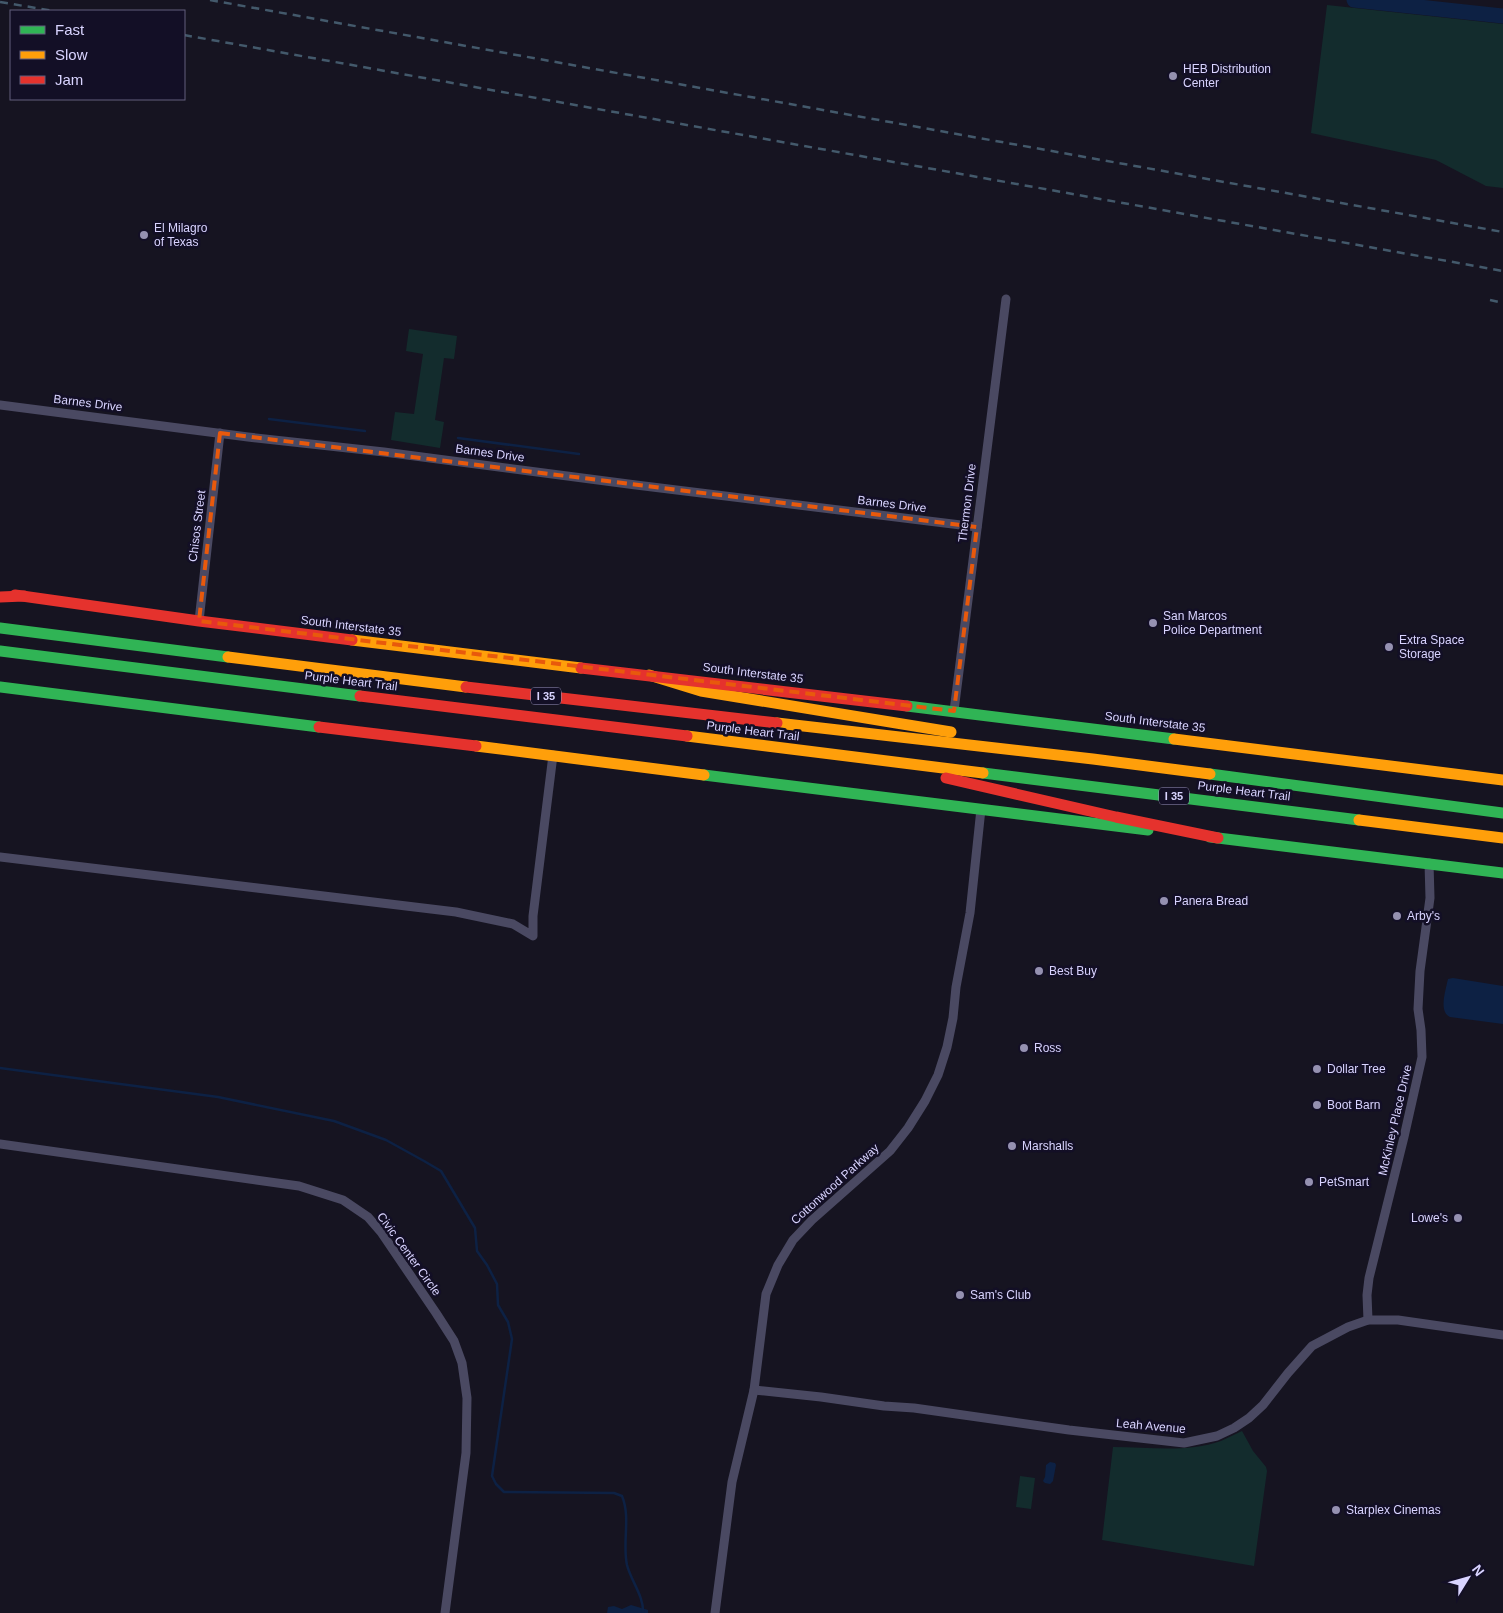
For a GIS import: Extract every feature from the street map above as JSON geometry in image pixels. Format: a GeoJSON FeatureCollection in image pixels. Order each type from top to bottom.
{"type":"FeatureCollection","features":[{"type":"Feature","properties":{"kind":"main road","name":"South Interstate 35"},"geometry":{"type":"LineString","coordinates":[[0,593],[199,621],[954,711],[1503,780]]}},
{"type":"Feature","properties":{"kind":"main road"},"geometry":{"type":"LineString","coordinates":[[0,597],[24,596]]}},
{"type":"Feature","properties":{"kind":"main road","name":"Purple Heart Trail"},"geometry":{"type":"LineString","coordinates":[[0,628],[469,687],[1093,759],[1503,813]]}},
{"type":"Feature","properties":{"kind":"main road","name":"Purple Heart Trail"},"geometry":{"type":"LineString","coordinates":[[0,651],[1503,838]]}},
{"type":"Feature","properties":{"kind":"main road"},"geometry":{"type":"LineString","coordinates":[[649,675],[701,691],[1044,747],[1093,759]]}},
{"type":"Feature","properties":{"kind":"main road"},"geometry":{"type":"LineString","coordinates":[[0,687],[553,755],[1113,827],[1503,873]]}},
{"type":"Feature","properties":{"kind":"main road"},"geometry":{"type":"LineString","coordinates":[[846,756],[1218,838]]}},
{"type":"Feature","properties":{"kind":"street","name":"Thermon Drive"},"geometry":{"type":"LineString","coordinates":[[954,711],[1006,299]]}},
{"type":"Feature","properties":{"kind":"street","name":"Barnes Drive"},"geometry":{"type":"LineString","coordinates":[[0,404],[977,527]]}},
{"type":"Feature","properties":{"kind":"street","name":"Chisos Street"},"geometry":{"type":"LineString","coordinates":[[199,621],[220,433]]}},
{"type":"Feature","properties":{"kind":"street"},"geometry":{"type":"LineString","coordinates":[[0,857],[456,912],[513,924],[533,936],[533,916],[553,755]]}},
{"type":"Feature","properties":{"kind":"street","name":"Cottonwood Parkway"},"geometry":{"type":"LineString","coordinates":[[715,1613],[732,1482],[754,1390],[766,1294],[778,1265],[793,1240],[812,1220],[890,1151],[908,1128],[925,1101],[938,1074],[947,1047],[953,1018],[956,987],[970,913],[981,809]]}},
{"type":"Feature","properties":{"kind":"street","name":"McKinley Place Drive"},"geometry":{"type":"LineString","coordinates":[[1368,1320],[1367,1295],[1369,1278],[1422,1057],[1418,1010],[1420,971],[1430,898],[1429,863]]}},
{"type":"Feature","properties":{"kind":"street","name":"Civic Center Circle"},"geometry":{"type":"LineString","coordinates":[[0,1144],[299,1186],[343,1200],[368,1218],[381,1232],[436,1312],[454,1341],[462,1363],[467,1398],[466,1453],[445,1613]]}},
{"type":"Feature","properties":{"kind":"street","name":"Leah Avenue"},"geometry":{"type":"LineString","coordinates":[[754,1390],[914,1408],[1064,1430],[1184,1442],[1217,1436],[1234,1428],[1263,1405],[1288,1372],[1312,1346],[1348,1327],[1368,1320],[1398,1320],[1503,1335]]}},
{"type":"Feature","properties":{"kind":"highlighted area"},"geometry":{"type":"Polygon","coordinates":[[[220,433],[977,527],[954,711],[199,621],[220,433]]]}},
{"type":"Feature","properties":{"kind":"green space"},"geometry":{"type":"Polygon","coordinates":[[[1327,5],[1503,24],[1503,188],[1486,186],[1436,160],[1311,133],[1327,5]]]}},
{"type":"Feature","properties":{"kind":"green space"},"geometry":{"type":"Polygon","coordinates":[[[409,329],[457,336],[454,359],[444,358],[435,420],[444,422],[440,448],[391,440],[395,412],[414,414],[423,354],[406,351],[409,329]]]}},
{"type":"Feature","properties":{"kind":"green space"},"geometry":{"type":"Polygon","coordinates":[[[1242,1431],[1267,1471],[1254,1566],[1102,1540],[1113,1447],[1195,1447],[1221,1441],[1242,1431]]]}},
{"type":"Feature","properties":{"kind":"green space"},"geometry":{"type":"Polygon","coordinates":[[[1020,1476],[1035,1478],[1031,1509],[1016,1507],[1020,1476]]]}},
{"type":"Feature","properties":{"kind":"water"},"geometry":{"type":"Polygon","coordinates":[[[1453,978],[1503,986],[1503,1024],[1447,1015],[1444,1007],[1444,997],[1448,979],[1453,978]]]}},
{"type":"Feature","properties":{"kind":"water"},"geometry":{"type":"Polygon","coordinates":[[[1050,1462],[1056,1465],[1053,1481],[1050,1484],[1043,1481],[1046,1465],[1050,1462]]]}},
{"type":"Feature","properties":{"kind":"water"},"geometry":{"type":"Polygon","coordinates":[[[631,1605],[648,1610],[648,1613],[607,1613],[608,1607],[614,1606],[622,1609],[631,1605]]]}},
{"type":"Feature","properties":{"kind":"waterway"},"geometry":{"type":"LineString","coordinates":[[1354,0],[1503,16]]}},
{"type":"Feature","properties":{"kind":"waterway"},"geometry":{"type":"LineString","coordinates":[[269,419],[365,431]]}},
{"type":"Feature","properties":{"kind":"waterway"},"geometry":{"type":"LineString","coordinates":[[458,438],[579,454]]}},
{"type":"Feature","properties":{"kind":"waterway"},"geometry":{"type":"LineString","coordinates":[[0,1068],[218,1097],[334,1121],[386,1140],[441,1171],[475,1228],[477,1251],[497,1284],[498,1305],[508,1322],[512,1339],[492,1476],[496,1484],[504,1492],[614,1493],[622,1496],[626,1513],[625,1548],[627,1565],[639,1595],[643,1613]]}},
{"type":"Feature","properties":{"kind":"railway"},"geometry":{"type":"LineString","coordinates":[[210,0],[1503,232]]}},
{"type":"Feature","properties":{"kind":"railway"},"geometry":{"type":"LineString","coordinates":[[0,2],[48,10]]}},
{"type":"Feature","properties":{"kind":"railway"},"geometry":{"type":"LineString","coordinates":[[185,35],[1503,271]]}},
{"type":"Feature","properties":{"kind":"railway"},"geometry":{"type":"LineString","coordinates":[[1490,300],[1503,303]]}},
{"type":"Feature","properties":{"kind":"traffic: fast"},"geometry":{"type":"LineString","coordinates":[[0,628],[228,657]]}},
{"type":"Feature","properties":{"kind":"traffic: fast"},"geometry":{"type":"LineString","coordinates":[[0,651],[360,696]]}},
{"type":"Feature","properties":{"kind":"traffic: fast"},"geometry":{"type":"LineString","coordinates":[[0,687],[319,727]]}},
{"type":"Feature","properties":{"kind":"traffic: fast"},"geometry":{"type":"LineString","coordinates":[[907,706],[1174,739]]}},
{"type":"Feature","properties":{"kind":"traffic: fast"},"geometry":{"type":"LineString","coordinates":[[983,773],[1359,820]]}},
{"type":"Feature","properties":{"kind":"traffic: fast"},"geometry":{"type":"LineString","coordinates":[[1210,774],[1503,813]]}},
{"type":"Feature","properties":{"kind":"traffic: fast"},"geometry":{"type":"LineString","coordinates":[[704,775],[1148,830]]}},
{"type":"Feature","properties":{"kind":"traffic: fast"},"geometry":{"type":"LineString","coordinates":[[1210,837],[1503,873]]}},
{"type":"Feature","properties":{"kind":"traffic: slow"},"geometry":{"type":"LineString","coordinates":[[352,640],[581,668]]}},
{"type":"Feature","properties":{"kind":"traffic: slow"},"geometry":{"type":"LineString","coordinates":[[228,657],[466,687]]}},
{"type":"Feature","properties":{"kind":"traffic: slow"},"geometry":{"type":"LineString","coordinates":[[649,675],[701,691],[951,732]]}},
{"type":"Feature","properties":{"kind":"traffic: slow"},"geometry":{"type":"LineString","coordinates":[[777,723],[1210,774]]}},
{"type":"Feature","properties":{"kind":"traffic: slow"},"geometry":{"type":"LineString","coordinates":[[687,736],[983,773]]}},
{"type":"Feature","properties":{"kind":"traffic: slow"},"geometry":{"type":"LineString","coordinates":[[1174,739],[1503,780]]}},
{"type":"Feature","properties":{"kind":"traffic: slow"},"geometry":{"type":"LineString","coordinates":[[476,746],[704,775]]}},
{"type":"Feature","properties":{"kind":"traffic: slow"},"geometry":{"type":"LineString","coordinates":[[1359,820],[1503,838]]}},
{"type":"Feature","properties":{"kind":"traffic: jam"},"geometry":{"type":"LineString","coordinates":[[15,595],[352,640]]}},
{"type":"Feature","properties":{"kind":"traffic: jam"},"geometry":{"type":"LineString","coordinates":[[0,597],[24,596]]}},
{"type":"Feature","properties":{"kind":"traffic: jam"},"geometry":{"type":"LineString","coordinates":[[581,668],[907,706]]}},
{"type":"Feature","properties":{"kind":"traffic: jam"},"geometry":{"type":"LineString","coordinates":[[466,687],[777,723]]}},
{"type":"Feature","properties":{"kind":"traffic: jam"},"geometry":{"type":"LineString","coordinates":[[360,696],[687,736]]}},
{"type":"Feature","properties":{"kind":"traffic: jam"},"geometry":{"type":"LineString","coordinates":[[319,727],[476,746]]}},
{"type":"Feature","properties":{"kind":"traffic: jam"},"geometry":{"type":"LineString","coordinates":[[946,778],[1218,838]]}},
{"type":"Feature","properties":{"kind":"place","name":"HEB Distribution Center"},"geometry":{"type":"Point","coordinates":[1173,76]}},
{"type":"Feature","properties":{"kind":"place","name":"El Milagro of Texas"},"geometry":{"type":"Point","coordinates":[144,235]}},
{"type":"Feature","properties":{"kind":"place","name":"San Marcos Police Department"},"geometry":{"type":"Point","coordinates":[1153,623]}},
{"type":"Feature","properties":{"kind":"place","name":"Extra Space Storage"},"geometry":{"type":"Point","coordinates":[1389,647]}},
{"type":"Feature","properties":{"kind":"place","name":"Panera Bread"},"geometry":{"type":"Point","coordinates":[1164,901]}},
{"type":"Feature","properties":{"kind":"place","name":"Arby's"},"geometry":{"type":"Point","coordinates":[1397,916]}},
{"type":"Feature","properties":{"kind":"place","name":"Best Buy"},"geometry":{"type":"Point","coordinates":[1039,971]}},
{"type":"Feature","properties":{"kind":"place","name":"Ross"},"geometry":{"type":"Point","coordinates":[1024,1048]}},
{"type":"Feature","properties":{"kind":"place","name":"Dollar Tree"},"geometry":{"type":"Point","coordinates":[1317,1069]}},
{"type":"Feature","properties":{"kind":"place","name":"Boot Barn"},"geometry":{"type":"Point","coordinates":[1317,1105]}},
{"type":"Feature","properties":{"kind":"place","name":"Marshalls"},"geometry":{"type":"Point","coordinates":[1012,1146]}},
{"type":"Feature","properties":{"kind":"place","name":"PetSmart"},"geometry":{"type":"Point","coordinates":[1309,1182]}},
{"type":"Feature","properties":{"kind":"place","name":"Lowe's"},"geometry":{"type":"Point","coordinates":[1458,1218]}},
{"type":"Feature","properties":{"kind":"place","name":"Sam's Club"},"geometry":{"type":"Point","coordinates":[960,1295]}},
{"type":"Feature","properties":{"kind":"place","name":"Starplex Cinemas"},"geometry":{"type":"Point","coordinates":[1336,1510]}}]}
